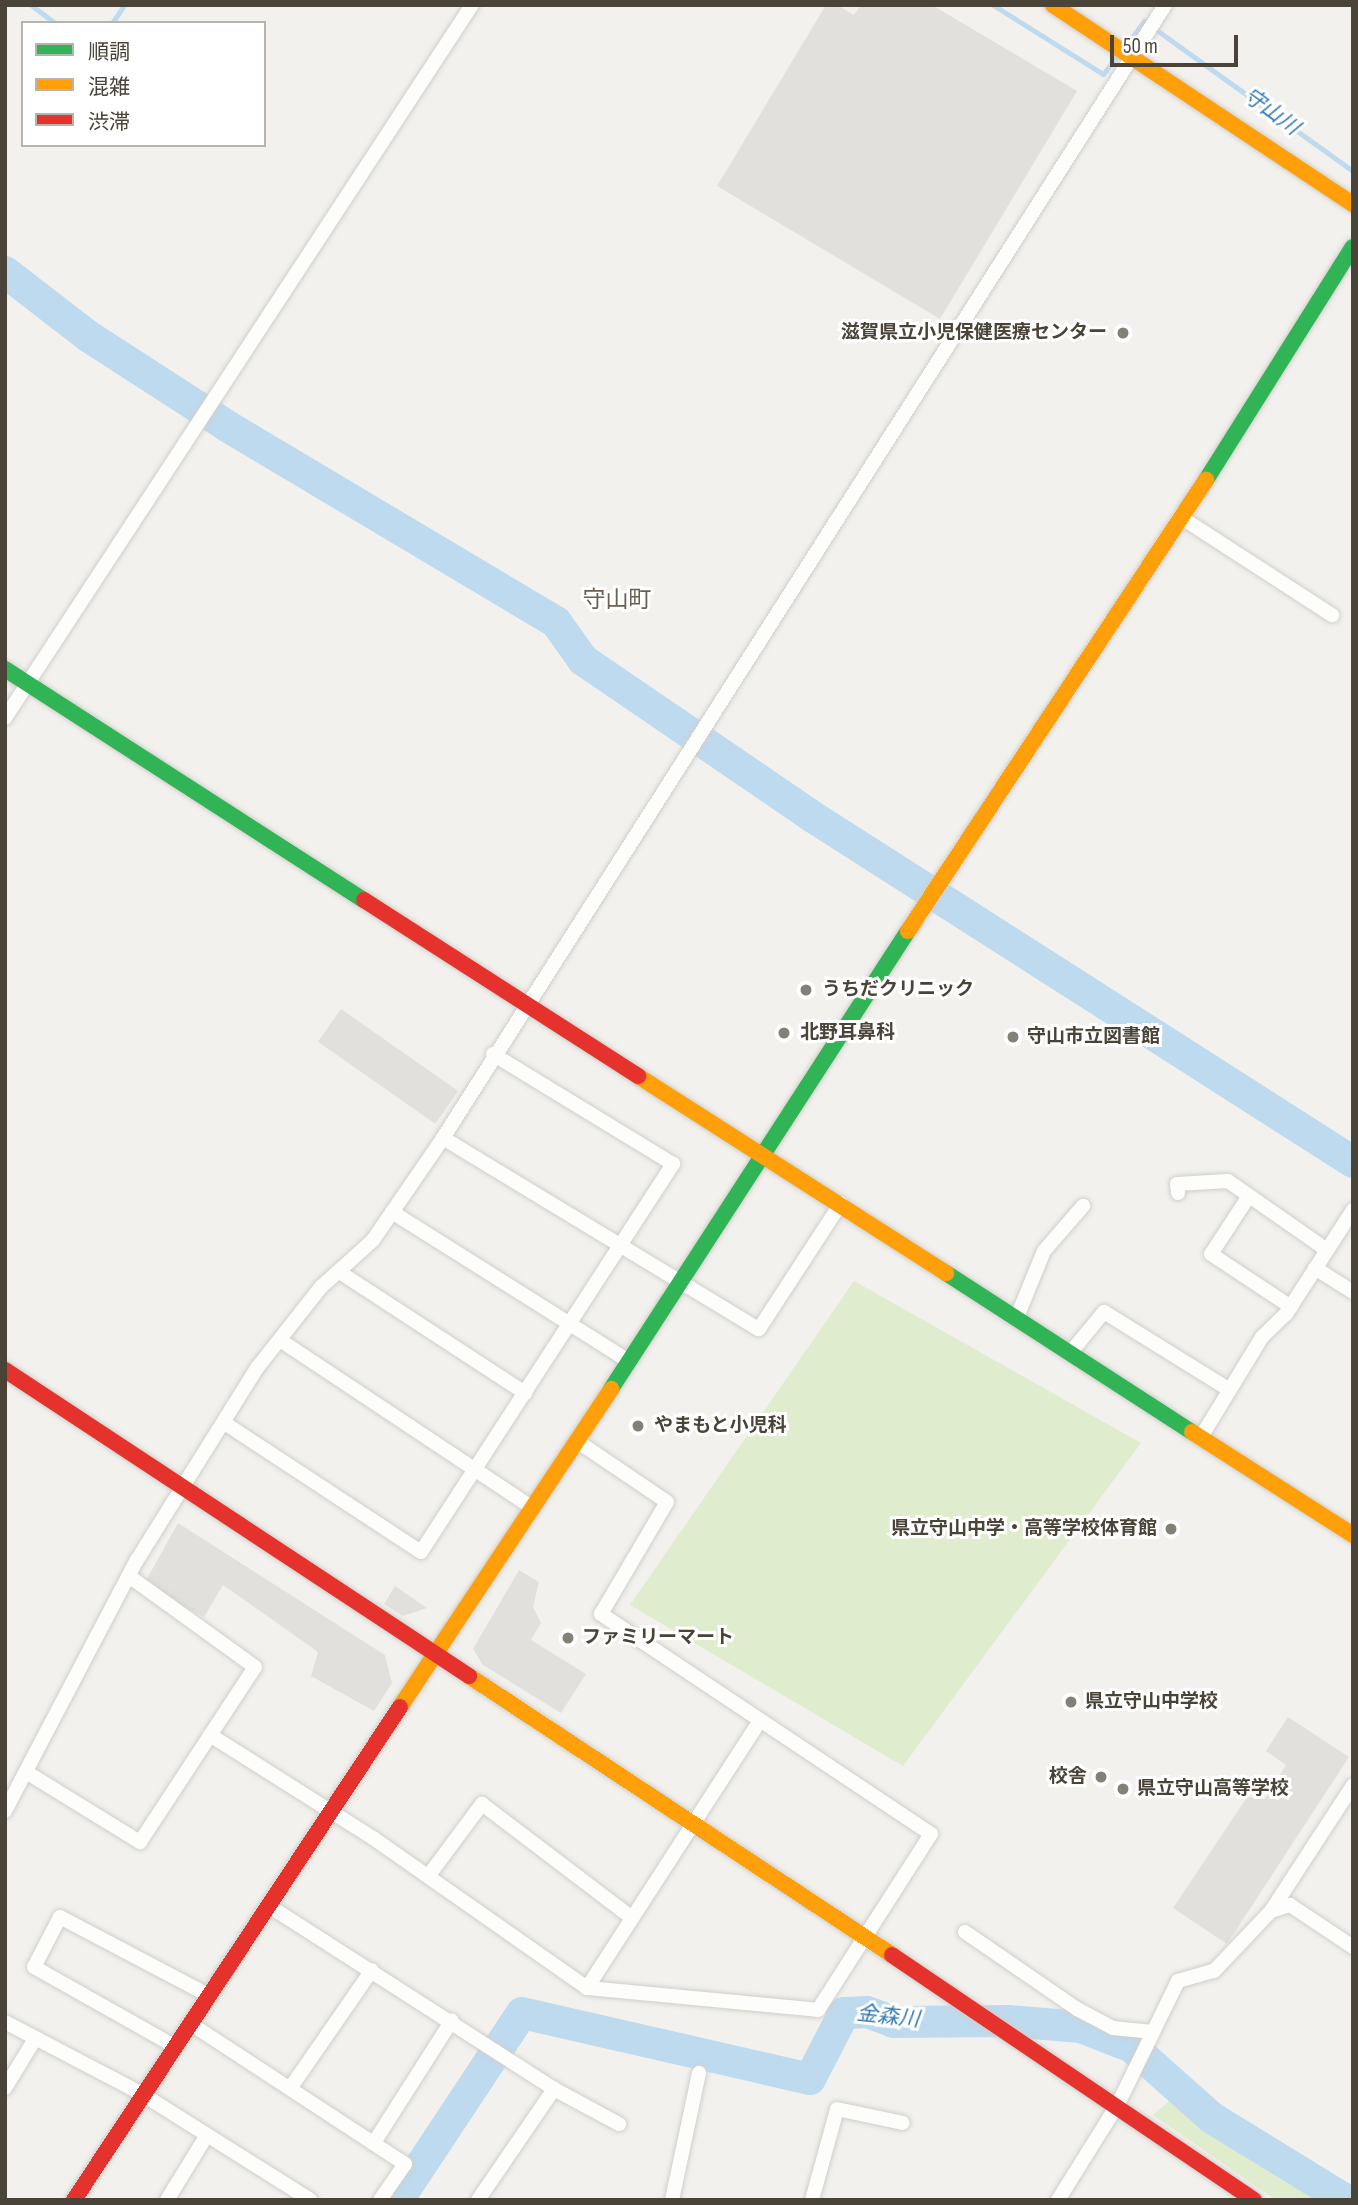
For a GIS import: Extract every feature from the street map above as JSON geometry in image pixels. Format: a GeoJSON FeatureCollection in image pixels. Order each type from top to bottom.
{"type":"FeatureCollection","features":[{"type":"Feature","properties":{"kind":"street"},"geometry":{"type":"LineString","coordinates":[[5,718],[472,5]]}},
{"type":"Feature","properties":{"kind":"street"},"geometry":{"type":"LineString","coordinates":[[1053,5],[1353,204]]}},
{"type":"Feature","properties":{"kind":"street"},"geometry":{"type":"LineString","coordinates":[[5,1811],[129,1576],[226,1424],[257,1368],[321,1287],[341,1273],[392,1212],[443,1138],[526,1003],[1133,60],[1165,5]]}},
{"type":"Feature","properties":{"kind":"street"},"geometry":{"type":"LineString","coordinates":[[74,2200],[577,1441],[759,1154],[1181,518],[1353,247]]}},
{"type":"Feature","properties":{"kind":"street"},"geometry":{"type":"LineString","coordinates":[[1181,518],[1332,615]]}},
{"type":"Feature","properties":{"kind":"street"},"geometry":{"type":"LineString","coordinates":[[5,669],[759,1154],[841,1203],[1353,1535]]}},
{"type":"Feature","properties":{"kind":"street"},"geometry":{"type":"LineString","coordinates":[[226,1424],[421,1552],[673,1164],[493,1055]]}},
{"type":"Feature","properties":{"kind":"street"},"geometry":{"type":"LineString","coordinates":[[443,1138],[622,1243],[759,1329],[841,1203]]}},
{"type":"Feature","properties":{"kind":"street"},"geometry":{"type":"LineString","coordinates":[[1178,1193],[1177,1184],[1228,1181],[1327,1250]]}},
{"type":"Feature","properties":{"kind":"street"},"geometry":{"type":"LineString","coordinates":[[1249,1196],[1212,1254],[1291,1307]]}},
{"type":"Feature","properties":{"kind":"street"},"geometry":{"type":"LineString","coordinates":[[1017,1317],[1044,1251],[1083,1206]]}},
{"type":"Feature","properties":{"kind":"street"},"geometry":{"type":"LineString","coordinates":[[1201,1437],[1262,1337],[1291,1307],[1353,1210]]}},
{"type":"Feature","properties":{"kind":"street"},"geometry":{"type":"LineString","coordinates":[[392,1212],[629,1361]]}},
{"type":"Feature","properties":{"kind":"street"},"geometry":{"type":"LineString","coordinates":[[1315,1268],[1353,1292]]}},
{"type":"Feature","properties":{"kind":"street"},"geometry":{"type":"LineString","coordinates":[[341,1273],[525,1393]]}},
{"type":"Feature","properties":{"kind":"street"},"geometry":{"type":"LineString","coordinates":[[1071,1352],[1104,1312],[1230,1390]]}},
{"type":"Feature","properties":{"kind":"street"},"geometry":{"type":"LineString","coordinates":[[280,1340],[476,1467],[531,1507]]}},
{"type":"Feature","properties":{"kind":"street"},"geometry":{"type":"LineString","coordinates":[[5,1370],[185,1486],[434,1654],[1118,2104],[1243,2197]]}},
{"type":"Feature","properties":{"kind":"street"},"geometry":{"type":"LineString","coordinates":[[210,1735],[429,1875],[587,1988],[818,2010],[931,1834],[759,1722],[601,1614],[667,1502],[577,1441]]}},
{"type":"Feature","properties":{"kind":"street"},"geometry":{"type":"LineString","coordinates":[[26,1772],[140,1842],[254,1667],[129,1576]]}},
{"type":"Feature","properties":{"kind":"street"},"geometry":{"type":"LineString","coordinates":[[587,1988],[759,1722]]}},
{"type":"Feature","properties":{"kind":"street"},"geometry":{"type":"LineString","coordinates":[[1058,2200],[1118,2104],[1178,1981],[1214,1971],[1271,1911],[1353,1785]]}},
{"type":"Feature","properties":{"kind":"street"},"geometry":{"type":"LineString","coordinates":[[429,1875],[482,1804],[631,1917]]}},
{"type":"Feature","properties":{"kind":"street"},"geometry":{"type":"LineString","coordinates":[[1271,1911],[1290,1905],[1353,1947]]}},
{"type":"Feature","properties":{"kind":"street"},"geometry":{"type":"LineString","coordinates":[[270,1906],[452,2020],[554,2089],[619,2124]]}},
{"type":"Feature","properties":{"kind":"street"},"geometry":{"type":"LineString","coordinates":[[177,2047],[34,1967],[60,1917],[210,1996]]}},
{"type":"Feature","properties":{"kind":"street"},"geometry":{"type":"LineString","coordinates":[[965,1932],[1077,2009],[1113,2028],[1153,2032]]}},
{"type":"Feature","properties":{"kind":"street"},"geometry":{"type":"LineString","coordinates":[[291,2087],[372,1970]]}},
{"type":"Feature","properties":{"kind":"street"},"geometry":{"type":"LineString","coordinates":[[375,2141],[452,2020]]}},
{"type":"Feature","properties":{"kind":"street"},"geometry":{"type":"LineString","coordinates":[[5,2022],[142,2094],[310,2200]]}},
{"type":"Feature","properties":{"kind":"street"},"geometry":{"type":"LineString","coordinates":[[191,2024],[375,2141],[405,2164],[380,2200]]}},
{"type":"Feature","properties":{"kind":"street"},"geometry":{"type":"LineString","coordinates":[[5,2088],[35,2039]]}},
{"type":"Feature","properties":{"kind":"street"},"geometry":{"type":"LineString","coordinates":[[672,2200],[699,2073]]}},
{"type":"Feature","properties":{"kind":"street"},"geometry":{"type":"LineString","coordinates":[[478,2200],[554,2089]]}},
{"type":"Feature","properties":{"kind":"street"},"geometry":{"type":"LineString","coordinates":[[812,2200],[837,2109],[903,2123]]}},
{"type":"Feature","properties":{"kind":"street"},"geometry":{"type":"LineString","coordinates":[[167,2200],[207,2135]]}},
{"type":"Feature","properties":{"kind":"green space"},"geometry":{"type":"Polygon","coordinates":[[[854,1281],[1141,1443],[903,1766],[630,1605],[854,1281]]]}},
{"type":"Feature","properties":{"kind":"green space"},"geometry":{"type":"Polygon","coordinates":[[[1174,2097],[1317,2200],[1276,2200],[1153,2115],[1174,2097]]]}},
{"type":"Feature","properties":{"kind":"shaded area"},"geometry":{"type":"Polygon","coordinates":[[[826,5],[837,5],[854,15],[861,5],[932,5],[1077,91],[940,319],[717,186],[826,5]]]}},
{"type":"Feature","properties":{"kind":"shaded area"},"geometry":{"type":"Polygon","coordinates":[[[341,1009],[458,1091],[435,1124],[318,1042],[341,1009]]]}},
{"type":"Feature","properties":{"kind":"shaded area"},"geometry":{"type":"Polygon","coordinates":[[[178,1523],[385,1655],[392,1683],[374,1711],[311,1676],[318,1652],[223,1585],[204,1617],[143,1586],[178,1523]]]}},
{"type":"Feature","properties":{"kind":"shaded area"},"geometry":{"type":"Polygon","coordinates":[[[519,1570],[539,1582],[533,1607],[541,1623],[531,1640],[586,1674],[561,1713],[483,1665],[473,1649],[519,1570]]]}},
{"type":"Feature","properties":{"kind":"shaded area"},"geometry":{"type":"Polygon","coordinates":[[[395,1586],[427,1608],[403,1616],[384,1604],[395,1586]]]}},
{"type":"Feature","properties":{"kind":"shaded area"},"geometry":{"type":"Polygon","coordinates":[[[1288,1717],[1349,1757],[1227,1944],[1173,1908],[1247,1797],[1265,1799],[1286,1765],[1266,1751],[1288,1717]]]}},
{"type":"Feature","properties":{"kind":"waterway","name":"守山川"},"geometry":{"type":"LineString","coordinates":[[31,5],[52,21]]}},
{"type":"Feature","properties":{"kind":"waterway","name":"守山川"},"geometry":{"type":"LineString","coordinates":[[113,21],[124,5]]}},
{"type":"Feature","properties":{"kind":"waterway","name":"守山川"},"geometry":{"type":"LineString","coordinates":[[993,5],[1103,74],[1118,55]]}},
{"type":"Feature","properties":{"kind":"waterway","name":"守山川"},"geometry":{"type":"LineString","coordinates":[[1124,48],[1144,21],[1353,171]]}},
{"type":"Feature","properties":{"kind":"waterway"},"geometry":{"type":"LineString","coordinates":[[5,272],[88,336],[227,426],[556,622],[583,660],[813,817],[1353,1162]]}},
{"type":"Feature","properties":{"kind":"waterway","name":"金森川"},"geometry":{"type":"LineString","coordinates":[[398,2200],[522,2013],[810,2079],[844,2013],[867,2012],[894,2022],[1008,2021],[1081,2027],[1132,2047],[1212,2118],[1346,2200]]}},
{"type":"Feature","properties":{"kind":"traffic: fast"},"geometry":{"type":"LineString","coordinates":[[1206,480],[1353,247]]}},
{"type":"Feature","properties":{"kind":"traffic: fast"},"geometry":{"type":"LineString","coordinates":[[5,669],[364,900]]}},
{"type":"Feature","properties":{"kind":"traffic: fast"},"geometry":{"type":"LineString","coordinates":[[611,1389],[908,931]]}},
{"type":"Feature","properties":{"kind":"traffic: fast"},"geometry":{"type":"LineString","coordinates":[[946,1273],[1192,1432]]}},
{"type":"Feature","properties":{"kind":"traffic: slow"},"geometry":{"type":"LineString","coordinates":[[1053,5],[1353,204]]}},
{"type":"Feature","properties":{"kind":"traffic: slow"},"geometry":{"type":"LineString","coordinates":[[908,931],[1206,480]]}},
{"type":"Feature","properties":{"kind":"traffic: slow"},"geometry":{"type":"LineString","coordinates":[[638,1076],[946,1273]]}},
{"type":"Feature","properties":{"kind":"traffic: slow"},"geometry":{"type":"LineString","coordinates":[[400,1707],[611,1389]]}},
{"type":"Feature","properties":{"kind":"traffic: slow"},"geometry":{"type":"LineString","coordinates":[[1192,1432],[1353,1535]]}},
{"type":"Feature","properties":{"kind":"traffic: slow"},"geometry":{"type":"LineString","coordinates":[[469,1676],[892,1955]]}},
{"type":"Feature","properties":{"kind":"traffic: jam"},"geometry":{"type":"LineString","coordinates":[[364,900],[638,1076]]}},
{"type":"Feature","properties":{"kind":"traffic: jam"},"geometry":{"type":"LineString","coordinates":[[5,1370],[469,1676]]}},
{"type":"Feature","properties":{"kind":"traffic: jam"},"geometry":{"type":"LineString","coordinates":[[74,2200],[400,1707]]}},
{"type":"Feature","properties":{"kind":"traffic: jam"},"geometry":{"type":"LineString","coordinates":[[892,1955],[1254,2200]]}},
{"type":"Feature","properties":{"kind":"place","name":"滋賀県立小児保健医療センター"},"geometry":{"type":"Point","coordinates":[1123,333]}},
{"type":"Feature","properties":{"kind":"place","name":"うちだクリニック"},"geometry":{"type":"Point","coordinates":[806,990]}},
{"type":"Feature","properties":{"kind":"place","name":"北野耳鼻科"},"geometry":{"type":"Point","coordinates":[784,1033]}},
{"type":"Feature","properties":{"kind":"place","name":"守山市立図書館"},"geometry":{"type":"Point","coordinates":[1013,1037]}},
{"type":"Feature","properties":{"kind":"place","name":"やまもと小児科"},"geometry":{"type":"Point","coordinates":[638,1426]}},
{"type":"Feature","properties":{"kind":"place","name":"県立守山中学・高等学校体育館"},"geometry":{"type":"Point","coordinates":[1171,1529]}},
{"type":"Feature","properties":{"kind":"place","name":"ファミリーマート"},"geometry":{"type":"Point","coordinates":[568,1638]}},
{"type":"Feature","properties":{"kind":"place","name":"県立守山中学校"},"geometry":{"type":"Point","coordinates":[1071,1702]}},
{"type":"Feature","properties":{"kind":"place","name":"校舎"},"geometry":{"type":"Point","coordinates":[1101,1777]}},
{"type":"Feature","properties":{"kind":"place","name":"県立守山高等学校"},"geometry":{"type":"Point","coordinates":[1123,1789]}},
{"type":"Feature","properties":{"kind":"district","name":"守山町"},"geometry":{"type":"Point","coordinates":[617,600]}}]}
